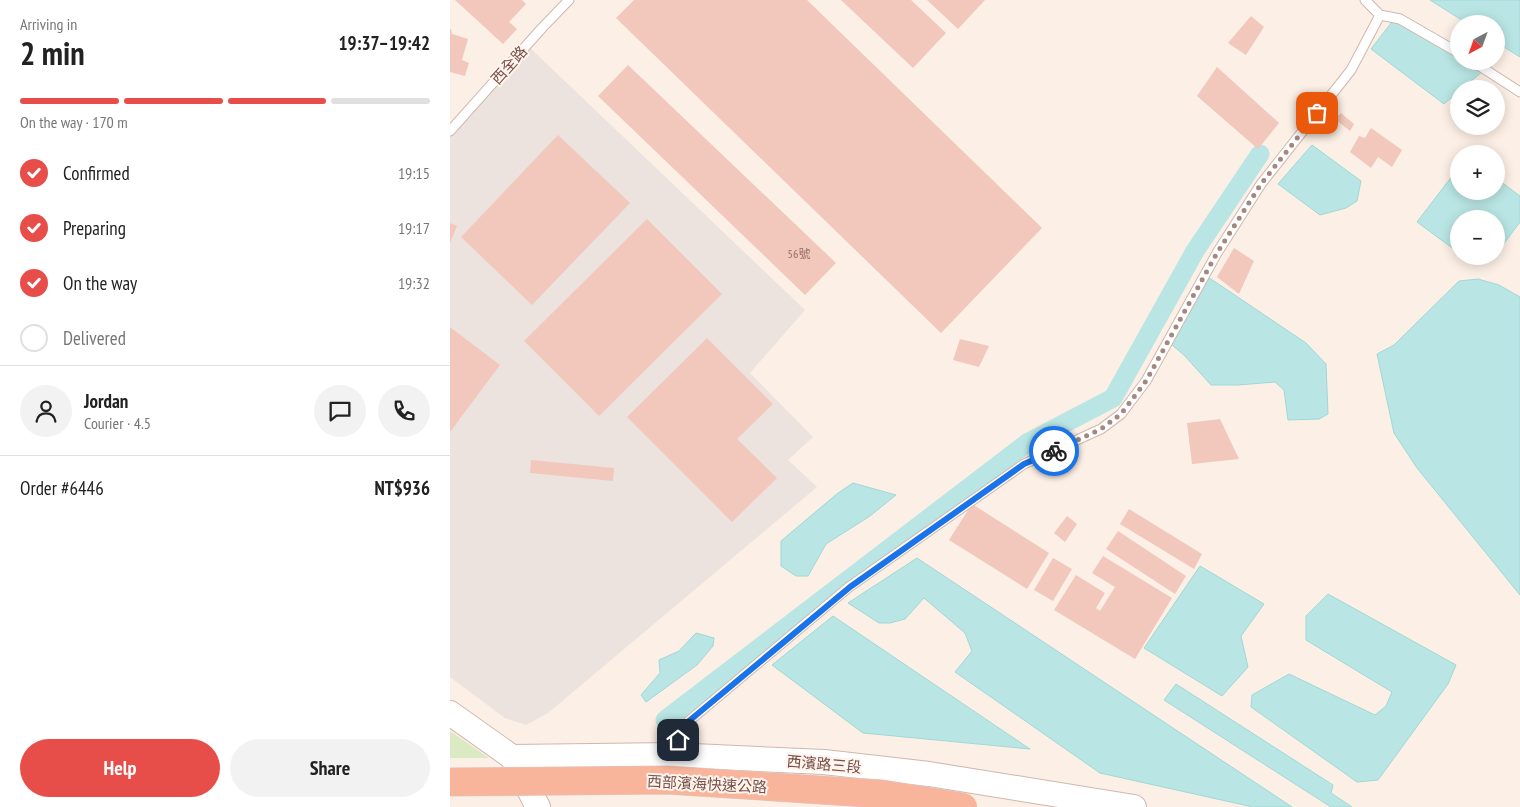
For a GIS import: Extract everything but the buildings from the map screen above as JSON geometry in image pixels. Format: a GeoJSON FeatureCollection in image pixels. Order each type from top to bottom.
{"type":"FeatureCollection","features":[{"type":"Feature","properties":{"kind":"highway","name":"西部濱海快速公路"},"geometry":{"type":"LineString","coordinates":[[450,782],[667,780],[882,794],[963,807]]}},
{"type":"Feature","properties":{"kind":"street"},"geometry":{"type":"LineString","coordinates":[[450,713],[512,757],[538,807]]}},
{"type":"Feature","properties":{"kind":"street","name":"西濱路三段"},"geometry":{"type":"LineString","coordinates":[[512,757],[672,755],[824,762],[929,774],[1134,807]]}},
{"type":"Feature","properties":{"kind":"lane","name":"西全路"},"geometry":{"type":"LineString","coordinates":[[450,131],[569,0]]}},
{"type":"Feature","properties":{"kind":"lane"},"geometry":{"type":"LineString","coordinates":[[1365,0],[1380,15],[1400,19],[1450,48]]}},
{"type":"Feature","properties":{"kind":"lane"},"geometry":{"type":"LineString","coordinates":[[672,755],[683,726],[850,587],[1024,464],[1101,429],[1121,414],[1146,381],[1217,253],[1261,184],[1351,70],[1380,15]]}},
{"type":"Feature","properties":{"kind":"lane"},"geometry":{"type":"LineString","coordinates":[[1486,70],[1520,92]]}},
{"type":"Feature","properties":{"kind":"shaded area"},"geometry":{"type":"Polygon","coordinates":[[[527,45],[805,310],[750,373],[813,437],[788,460],[817,487],[548,713],[526,725],[505,718],[450,677],[450,132],[527,45]]]}},
{"type":"Feature","properties":{"kind":"green space"},"geometry":{"type":"Polygon","coordinates":[[[450,731],[489,758],[450,758],[450,731]]]}},
{"type":"Feature","properties":{"kind":"water"},"geometry":{"type":"Polygon","coordinates":[[[1430,0],[1520,0],[1520,57],[1505,48],[1505,15],[1454,15],[1430,0]]]}},
{"type":"Feature","properties":{"kind":"water"},"geometry":{"type":"Polygon","coordinates":[[[1395,18],[1450,51],[1450,70],[1483,71],[1472,80],[1450,80],[1450,99],[1444,104],[1371,49],[1395,18]]]}},
{"type":"Feature","properties":{"kind":"water"},"geometry":{"type":"Polygon","coordinates":[[[1312,145],[1361,181],[1357,201],[1346,208],[1320,215],[1278,184],[1312,145]]]}},
{"type":"Feature","properties":{"kind":"water"},"geometry":{"type":"Polygon","coordinates":[[[1450,179],[1450,200],[1505,200],[1505,185],[1520,196],[1520,222],[1505,242],[1505,210],[1450,210],[1450,246],[1417,222],[1450,179]]]}},
{"type":"Feature","properties":{"kind":"water"},"geometry":{"type":"Polygon","coordinates":[[[1208,277],[1306,343],[1326,364],[1328,414],[1319,419],[1288,420],[1284,390],[1275,382],[1211,385],[1184,355],[1171,344],[1208,277]]]}},
{"type":"Feature","properties":{"kind":"water"},"geometry":{"type":"Polygon","coordinates":[[[1478,279],[1499,285],[1520,297],[1520,595],[1417,468],[1394,433],[1377,354],[1394,345],[1459,281],[1478,279]]]}},
{"type":"Feature","properties":{"kind":"water"},"geometry":{"type":"Polygon","coordinates":[[[853,483],[896,495],[870,516],[826,544],[808,576],[796,576],[781,566],[781,541],[838,493],[853,483]]]}},
{"type":"Feature","properties":{"kind":"water"},"geometry":{"type":"Polygon","coordinates":[[[917,558],[1292,807],[1253,807],[1100,773],[955,672],[972,651],[965,633],[924,598],[905,619],[890,623],[879,623],[848,603],[917,558]]]}},
{"type":"Feature","properties":{"kind":"water"},"geometry":{"type":"Polygon","coordinates":[[[1200,566],[1264,604],[1241,636],[1248,667],[1222,696],[1144,648],[1200,566]]]}},
{"type":"Feature","properties":{"kind":"water"},"geometry":{"type":"Polygon","coordinates":[[[1328,594],[1456,665],[1448,684],[1378,780],[1357,782],[1251,707],[1252,695],[1289,674],[1375,715],[1386,706],[1392,692],[1306,640],[1306,616],[1328,594]]]}},
{"type":"Feature","properties":{"kind":"water"},"geometry":{"type":"Polygon","coordinates":[[[833,616],[1030,749],[863,733],[772,665],[833,616]]]}},
{"type":"Feature","properties":{"kind":"water"},"geometry":{"type":"Polygon","coordinates":[[[696,633],[714,638],[713,646],[697,665],[646,702],[641,695],[660,673],[659,660],[679,651],[696,633]]]}},
{"type":"Feature","properties":{"kind":"water"},"geometry":{"type":"Polygon","coordinates":[[[1176,684],[1333,785],[1331,793],[1352,807],[1331,807],[1164,700],[1176,684]]]}},
{"type":"Feature","properties":{"kind":"waterway"},"geometry":{"type":"LineString","coordinates":[[665,720],[1027,443],[1113,398],[1195,251],[1260,154]]}},
{"type":"Feature","properties":{"kind":"way so far"},"geometry":{"type":"LineString","coordinates":[[1054,451],[1101,429],[1121,414],[1146,381],[1217,253],[1261,184],[1317,113]]}},
{"type":"Feature","properties":{"kind":"route"},"geometry":{"type":"LineString","coordinates":[[678,740],[683,726],[850,587],[1024,464],[1054,451]]}}]}
